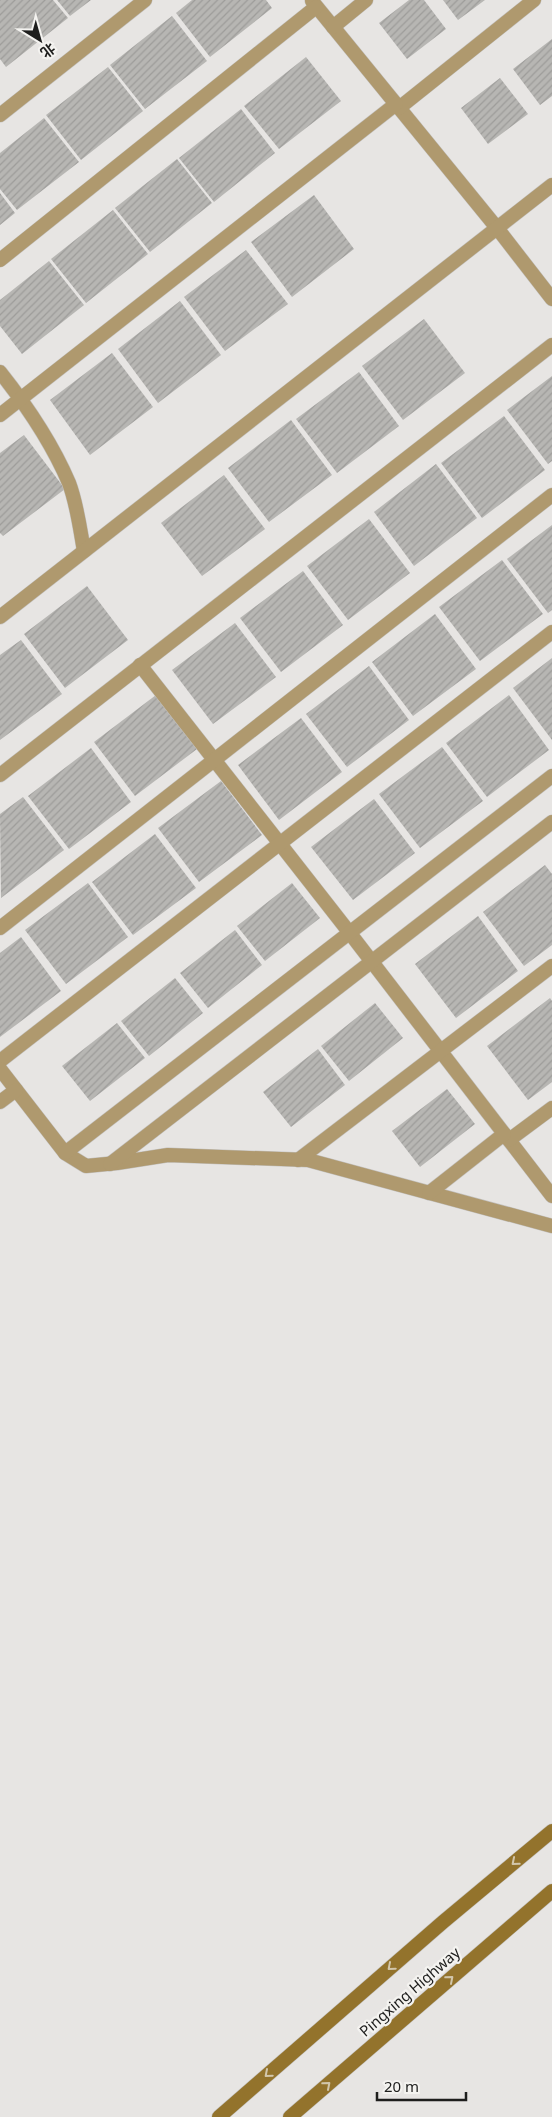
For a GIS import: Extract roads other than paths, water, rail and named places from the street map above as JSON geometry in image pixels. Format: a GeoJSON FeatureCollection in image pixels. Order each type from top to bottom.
{"type":"FeatureCollection","features":[{"type":"Feature","properties":{"kind":"main road"},"geometry":{"type":"LineString","coordinates":[[219,2117],[443,1922],[552,1831]]}},
{"type":"Feature","properties":{"kind":"main road","name":"Pingxing Highway"},"geometry":{"type":"LineString","coordinates":[[290,2117],[552,1891]]}},
{"type":"Feature","properties":{"kind":"lane"},"geometry":{"type":"LineString","coordinates":[[0,115],[145,0]]}},
{"type":"Feature","properties":{"kind":"lane"},"geometry":{"type":"LineString","coordinates":[[333,27],[366,0]]}},
{"type":"Feature","properties":{"kind":"lane"},"geometry":{"type":"LineString","coordinates":[[0,415],[534,0]]}},
{"type":"Feature","properties":{"kind":"lane"},"geometry":{"type":"LineString","coordinates":[[0,260],[314,3],[497,228],[552,299]]}},
{"type":"Feature","properties":{"kind":"lane"},"geometry":{"type":"LineString","coordinates":[[0,617],[552,185]]}},
{"type":"Feature","properties":{"kind":"lane"},"geometry":{"type":"LineString","coordinates":[[0,775],[552,345]]}},
{"type":"Feature","properties":{"kind":"lane"},"geometry":{"type":"LineString","coordinates":[[0,372],[21,398],[41,429],[69,484],[84,551]]}},
{"type":"Feature","properties":{"kind":"lane"},"geometry":{"type":"LineString","coordinates":[[0,928],[552,495]]}},
{"type":"Feature","properties":{"kind":"lane"},"geometry":{"type":"LineString","coordinates":[[0,1061],[552,632]]}},
{"type":"Feature","properties":{"kind":"lane"},"geometry":{"type":"LineString","coordinates":[[140,665],[350,932],[552,1196]]}},
{"type":"Feature","properties":{"kind":"lane"},"geometry":{"type":"LineString","coordinates":[[65,1153],[552,776]]}},
{"type":"Feature","properties":{"kind":"lane"},"geometry":{"type":"LineString","coordinates":[[110,1164],[552,822]]}},
{"type":"Feature","properties":{"kind":"lane"},"geometry":{"type":"LineString","coordinates":[[298,1160],[552,966]]}},
{"type":"Feature","properties":{"kind":"lane"},"geometry":{"type":"LineString","coordinates":[[0,1069],[65,1153],[86,1166],[168,1155],[308,1160],[552,1226]]}},
{"type":"Feature","properties":{"kind":"lane"},"geometry":{"type":"LineString","coordinates":[[0,1102],[16,1090]]}},
{"type":"Feature","properties":{"kind":"lane"},"geometry":{"type":"LineString","coordinates":[[429,1193],[506,1137],[552,1108]]}}]}
